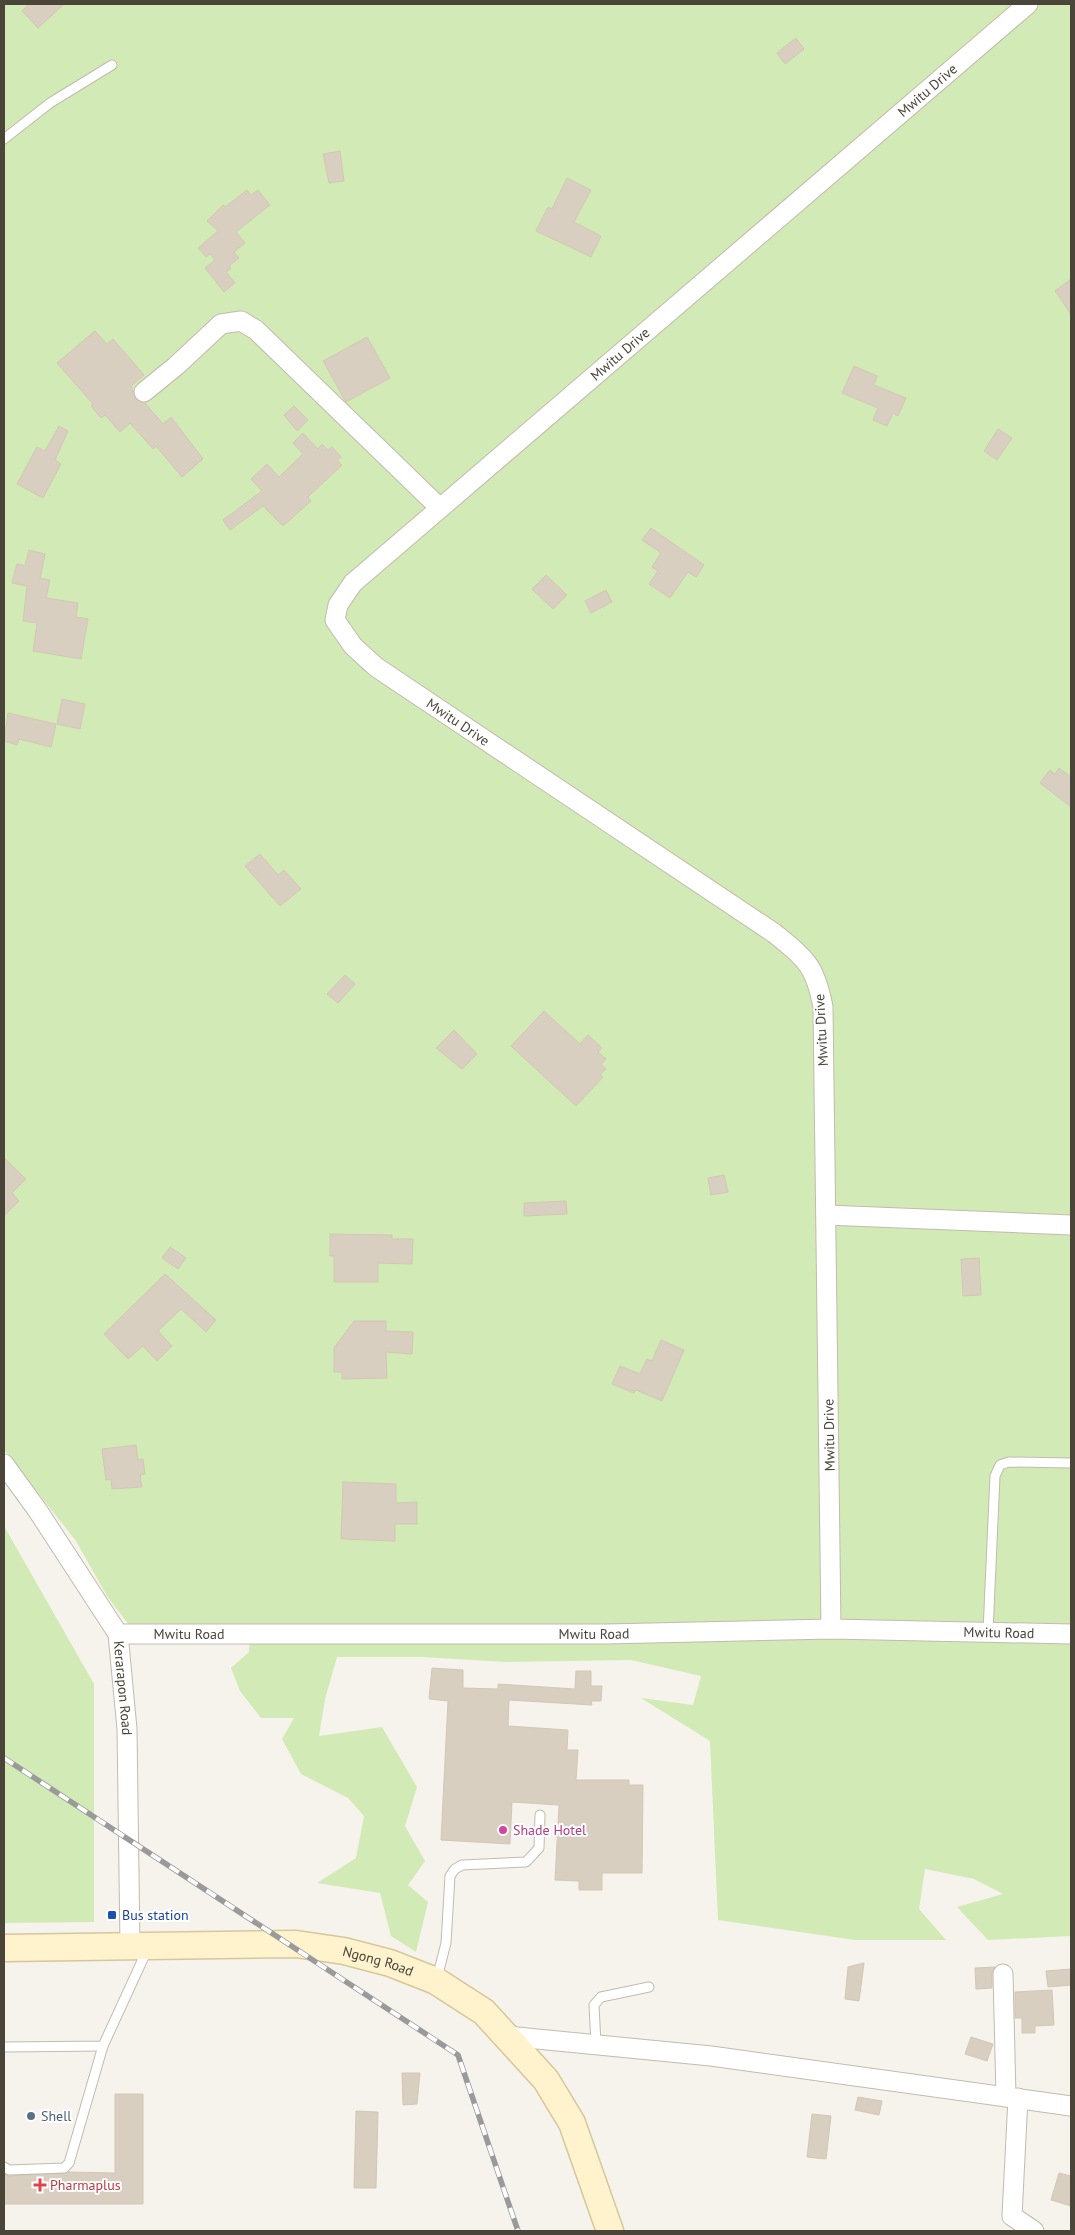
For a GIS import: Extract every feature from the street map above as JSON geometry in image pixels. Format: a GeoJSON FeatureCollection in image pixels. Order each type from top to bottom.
{"type":"FeatureCollection","features":[{"type":"Feature","properties":{"kind":"main road","name":"Ngong Road"},"geometry":{"type":"LineString","coordinates":[[4,1948],[296,1944],[344,1951],[390,1963],[436,1981],[484,2012],[546,2080],[572,2123],[610,2231]]}},
{"type":"Feature","properties":{"kind":"street","name":"Mwitu Drive"},"geometry":{"type":"LineString","coordinates":[[831,1629],[823,1007],[818,980],[802,956],[774,933],[376,667],[353,646],[335,620],[338,605],[354,583],[1028,4]]}},
{"type":"Feature","properties":{"kind":"street"},"geometry":{"type":"LineString","coordinates":[[144,392],[222,324],[241,321],[256,330],[440,508]]}},
{"type":"Feature","properties":{"kind":"street"},"geometry":{"type":"LineString","coordinates":[[826,1214],[1071,1225]]}},
{"type":"Feature","properties":{"kind":"street","name":"Kerarapon Road"},"geometry":{"type":"LineString","coordinates":[[4,1464],[38,1511],[118,1634],[127,1729],[140,1946]]}},
{"type":"Feature","properties":{"kind":"street","name":"Mwitu Road"},"geometry":{"type":"LineString","coordinates":[[118,1634],[605,1634],[831,1629],[1071,1634]]}},
{"type":"Feature","properties":{"kind":"street"},"geometry":{"type":"LineString","coordinates":[[1003,1974],[1012,2097],[1012,2216],[1034,2231]]}},
{"type":"Feature","properties":{"kind":"street"},"geometry":{"type":"LineString","coordinates":[[507,2036],[711,2056],[1071,2106]]}},
{"type":"Feature","properties":{"kind":"lane"},"geometry":{"type":"LineString","coordinates":[[4,139],[50,103],[112,65]]}},
{"type":"Feature","properties":{"kind":"lane"},"geometry":{"type":"LineString","coordinates":[[988,1632],[995,1476],[1000,1465],[1009,1462],[1071,1463]]}},
{"type":"Feature","properties":{"kind":"lane"},"geometry":{"type":"LineString","coordinates":[[436,1981],[446,1943],[450,1876],[455,1869],[462,1865],[526,1862],[539,1848],[540,1815]]}},
{"type":"Feature","properties":{"kind":"lane"},"geometry":{"type":"LineString","coordinates":[[4,2167],[9,2170],[64,2168],[69,2163],[103,2046],[140,1946]]}},
{"type":"Feature","properties":{"kind":"lane"},"geometry":{"type":"LineString","coordinates":[[596,2044],[594,2004],[601,1997],[649,1987]]}},
{"type":"Feature","properties":{"kind":"lane"},"geometry":{"type":"LineString","coordinates":[[4,2047],[103,2046]]}},
{"type":"Feature","properties":{"kind":"green space"},"geometry":{"type":"Polygon","coordinates":[[[4,4],[1071,4],[1071,1936],[988,1940],[957,1907],[1003,1894],[974,1879],[925,1869],[919,1909],[946,1940],[855,1940],[718,1920],[710,1741],[641,1698],[693,1705],[701,1676],[631,1660],[506,1662],[422,1657],[337,1657],[325,1699],[319,1736],[382,1727],[417,1787],[405,1826],[425,1861],[408,1885],[428,1902],[416,1952],[391,1936],[380,1893],[317,1883],[356,1858],[364,1816],[348,1798],[301,1774],[282,1739],[294,1718],[261,1718],[240,1691],[231,1668],[249,1652],[249,1624],[166,1627],[129,1625],[107,1596],[76,1541],[4,1450],[4,4]]]}},
{"type":"Feature","properties":{"kind":"green space"},"geometry":{"type":"Polygon","coordinates":[[[4,1526],[94,1684],[94,1922],[4,1923],[4,1526]]]}},
{"type":"Feature","properties":{"kind":"building"},"geometry":{"type":"Polygon","coordinates":[[[29,4],[64,4],[38,28],[22,11],[29,4]]]}},
{"type":"Feature","properties":{"kind":"building"},"geometry":{"type":"Polygon","coordinates":[[[796,38],[804,49],[785,64],[777,53],[796,38]]]}},
{"type":"Feature","properties":{"kind":"building"},"geometry":{"type":"Polygon","coordinates":[[[340,151],[344,181],[329,183],[323,154],[340,151]]]}},
{"type":"Feature","properties":{"kind":"building"},"geometry":{"type":"Polygon","coordinates":[[[567,178],[591,190],[574,222],[601,236],[591,257],[536,231],[548,207],[552,209],[567,178]]]}},
{"type":"Feature","properties":{"kind":"building"},"geometry":{"type":"Polygon","coordinates":[[[247,190],[251,195],[258,190],[270,205],[236,232],[245,243],[234,252],[239,258],[229,266],[231,269],[226,272],[235,283],[224,292],[205,268],[215,260],[210,254],[206,257],[198,248],[218,231],[207,221],[223,205],[225,207],[247,190]]]}},
{"type":"Feature","properties":{"kind":"building"},"geometry":{"type":"Polygon","coordinates":[[[1071,279],[1071,314],[1055,291],[1071,279]]]}},
{"type":"Feature","properties":{"kind":"building"},"geometry":{"type":"Polygon","coordinates":[[[95,331],[107,344],[113,339],[144,375],[131,386],[136,399],[145,403],[163,424],[171,417],[203,459],[182,477],[156,446],[153,449],[130,423],[120,432],[105,415],[101,418],[91,406],[93,404],[57,363],[95,331]]]}},
{"type":"Feature","properties":{"kind":"building"},"geometry":{"type":"Polygon","coordinates":[[[367,337],[390,378],[346,402],[323,361],[367,337]]]}},
{"type":"Feature","properties":{"kind":"building"},"geometry":{"type":"Polygon","coordinates":[[[854,366],[877,376],[874,385],[906,398],[898,416],[893,413],[887,426],[873,420],[878,408],[842,393],[854,366]]]}},
{"type":"Feature","properties":{"kind":"building"},"geometry":{"type":"Polygon","coordinates":[[[294,406],[308,420],[297,431],[284,415],[294,406]]]}},
{"type":"Feature","properties":{"kind":"building"},"geometry":{"type":"Polygon","coordinates":[[[59,426],[68,431],[55,460],[61,464],[43,498],[17,484],[37,447],[45,451],[59,426]]]}},
{"type":"Feature","properties":{"kind":"building"},"geometry":{"type":"Polygon","coordinates":[[[998,429],[1012,438],[997,460],[984,451],[998,429]]]}},
{"type":"Feature","properties":{"kind":"building"},"geometry":{"type":"Polygon","coordinates":[[[303,433],[318,449],[322,444],[328,450],[332,447],[341,457],[337,460],[342,465],[308,497],[311,501],[283,526],[263,506],[230,530],[223,520],[262,491],[251,479],[267,464],[279,477],[303,454],[293,443],[303,433]]]}},
{"type":"Feature","properties":{"kind":"building"},"geometry":{"type":"Polygon","coordinates":[[[651,528],[704,565],[696,577],[688,572],[670,598],[649,584],[658,571],[652,567],[661,553],[642,540],[651,528]]]}},
{"type":"Feature","properties":{"kind":"building"},"geometry":{"type":"Polygon","coordinates":[[[29,550],[45,554],[40,578],[50,580],[46,598],[78,603],[76,617],[88,619],[81,659],[33,651],[37,623],[23,621],[27,586],[12,583],[17,564],[25,566],[29,550]]]}},
{"type":"Feature","properties":{"kind":"building"},"geometry":{"type":"Polygon","coordinates":[[[546,575],[567,595],[553,609],[532,589],[546,575]]]}},
{"type":"Feature","properties":{"kind":"building"},"geometry":{"type":"Polygon","coordinates":[[[606,590],[612,602],[591,613],[585,601],[606,590]]]}},
{"type":"Feature","properties":{"kind":"building"},"geometry":{"type":"Polygon","coordinates":[[[62,699],[85,704],[80,729],[57,724],[62,699]]]}},
{"type":"Feature","properties":{"kind":"building"},"geometry":{"type":"Polygon","coordinates":[[[8,713],[56,724],[51,747],[19,739],[17,745],[4,741],[8,713]]]}},
{"type":"Feature","properties":{"kind":"building"},"geometry":{"type":"Polygon","coordinates":[[[1059,768],[1071,777],[1071,807],[1040,783],[1050,770],[1055,774],[1059,768]]]}},
{"type":"Feature","properties":{"kind":"building"},"geometry":{"type":"Polygon","coordinates":[[[260,854],[278,875],[284,870],[301,889],[280,906],[245,866],[260,854]]]}},
{"type":"Feature","properties":{"kind":"building"},"geometry":{"type":"Polygon","coordinates":[[[345,975],[355,984],[338,1003],[327,994],[345,975]]]}},
{"type":"Feature","properties":{"kind":"building"},"geometry":{"type":"Polygon","coordinates":[[[544,1011],[580,1044],[588,1035],[602,1048],[598,1052],[606,1059],[601,1064],[606,1069],[600,1075],[603,1077],[576,1106],[511,1046],[544,1011]]]}},
{"type":"Feature","properties":{"kind":"building"},"geometry":{"type":"Polygon","coordinates":[[[454,1030],[477,1054],[462,1069],[436,1048],[454,1030]]]}},
{"type":"Feature","properties":{"kind":"building"},"geometry":{"type":"Polygon","coordinates":[[[4,1158],[26,1179],[12,1193],[19,1201],[4,1216],[4,1158]]]}},
{"type":"Feature","properties":{"kind":"building"},"geometry":{"type":"Polygon","coordinates":[[[724,1175],[728,1192],[711,1195],[708,1178],[724,1175]]]}},
{"type":"Feature","properties":{"kind":"building"},"geometry":{"type":"Polygon","coordinates":[[[566,1201],[567,1214],[524,1216],[524,1203],[566,1201]]]}},
{"type":"Feature","properties":{"kind":"building"},"geometry":{"type":"Polygon","coordinates":[[[330,1234],[392,1235],[392,1239],[413,1239],[412,1264],[378,1263],[378,1282],[334,1282],[334,1256],[330,1256],[330,1234]]]}},
{"type":"Feature","properties":{"kind":"building"},"geometry":{"type":"Polygon","coordinates":[[[170,1247],[186,1258],[178,1269],[162,1258],[170,1247]]]}},
{"type":"Feature","properties":{"kind":"building"},"geometry":{"type":"Polygon","coordinates":[[[979,1258],[981,1295],[963,1296],[961,1259],[979,1258]]]}},
{"type":"Feature","properties":{"kind":"building"},"geometry":{"type":"Polygon","coordinates":[[[165,1274],[216,1320],[206,1332],[181,1309],[158,1331],[172,1346],[157,1361],[143,1346],[128,1359],[104,1334],[165,1274]]]}},
{"type":"Feature","properties":{"kind":"building"},"geometry":{"type":"Polygon","coordinates":[[[354,1321],[386,1321],[386,1331],[413,1332],[412,1354],[386,1352],[387,1378],[342,1379],[342,1372],[334,1372],[334,1348],[354,1321]]]}},
{"type":"Feature","properties":{"kind":"building"},"geometry":{"type":"Polygon","coordinates":[[[661,1340],[684,1350],[662,1401],[636,1390],[634,1393],[612,1384],[620,1366],[640,1374],[647,1359],[652,1361],[661,1340]]]}},
{"type":"Feature","properties":{"kind":"building"},"geometry":{"type":"Polygon","coordinates":[[[136,1445],[138,1460],[143,1459],[145,1474],[140,1475],[142,1487],[112,1489],[111,1479],[106,1480],[102,1449],[136,1445]]]}},
{"type":"Feature","properties":{"kind":"building"},"geometry":{"type":"Polygon","coordinates":[[[343,1482],[396,1484],[396,1503],[417,1502],[417,1524],[395,1524],[395,1541],[341,1539],[343,1482]]]}},
{"type":"Feature","properties":{"kind":"building"},"geometry":{"type":"Polygon","coordinates":[[[432,1668],[463,1670],[463,1688],[498,1689],[498,1684],[575,1689],[576,1671],[591,1671],[591,1686],[602,1686],[601,1701],[591,1701],[592,1705],[509,1700],[508,1726],[568,1730],[567,1750],[578,1750],[576,1780],[629,1780],[629,1785],[643,1785],[642,1873],[602,1873],[602,1890],[579,1890],[579,1881],[555,1880],[559,1805],[512,1802],[510,1844],[441,1840],[448,1701],[429,1699],[432,1668]]]}},
{"type":"Feature","properties":{"kind":"building"},"geometry":{"type":"Polygon","coordinates":[[[864,1963],[859,2001],[845,1999],[848,1967],[864,1963]]]}},
{"type":"Feature","properties":{"kind":"building"},"geometry":{"type":"Polygon","coordinates":[[[995,1967],[992,1974],[992,1988],[976,1989],[975,1968],[995,1967]]]}},
{"type":"Feature","properties":{"kind":"building"},"geometry":{"type":"Polygon","coordinates":[[[1071,1969],[1071,1985],[1048,1987],[1046,1971],[1071,1969]]]}},
{"type":"Feature","properties":{"kind":"building"},"geometry":{"type":"Polygon","coordinates":[[[1052,1990],[1054,2025],[1035,2026],[1035,2033],[1022,2033],[1022,2018],[1015,2018],[1015,1992],[1052,1990]]]}},
{"type":"Feature","properties":{"kind":"building"},"geometry":{"type":"Polygon","coordinates":[[[971,2037],[993,2044],[987,2061],[965,2054],[971,2037]]]}},
{"type":"Feature","properties":{"kind":"building"},"geometry":{"type":"Polygon","coordinates":[[[402,2073],[420,2073],[417,2104],[403,2105],[402,2073]]]}},
{"type":"Feature","properties":{"kind":"building"},"geometry":{"type":"Polygon","coordinates":[[[115,2094],[143,2094],[143,2204],[4,2204],[4,2174],[9,2176],[68,2172],[115,2173],[115,2094]]]}},
{"type":"Feature","properties":{"kind":"building"},"geometry":{"type":"Polygon","coordinates":[[[858,2097],[882,2101],[879,2115],[855,2110],[858,2097]]]}},
{"type":"Feature","properties":{"kind":"building"},"geometry":{"type":"Polygon","coordinates":[[[356,2111],[378,2112],[376,2188],[354,2188],[356,2111]]]}},
{"type":"Feature","properties":{"kind":"building"},"geometry":{"type":"Polygon","coordinates":[[[812,2114],[831,2116],[826,2159],[807,2157],[812,2114]]]}},
{"type":"Feature","properties":{"kind":"building"},"geometry":{"type":"Polygon","coordinates":[[[1059,2173],[1071,2176],[1071,2206],[1051,2200],[1059,2173]]]}},
{"type":"Feature","properties":{"kind":"railway"},"geometry":{"type":"LineString","coordinates":[[4,1758],[458,2055],[518,2231]]}},
{"type":"Feature","properties":{"kind":"place","name":"Shade Hotel"},"geometry":{"type":"Point","coordinates":[503,1830]}},
{"type":"Feature","properties":{"kind":"place","name":"Bus station"},"geometry":{"type":"Point","coordinates":[112,1915]}},
{"type":"Feature","properties":{"kind":"place","name":"Shell"},"geometry":{"type":"Point","coordinates":[31,2116]}},
{"type":"Feature","properties":{"kind":"place","name":"Pharmaplus"},"geometry":{"type":"Point","coordinates":[40,2185]}}]}
